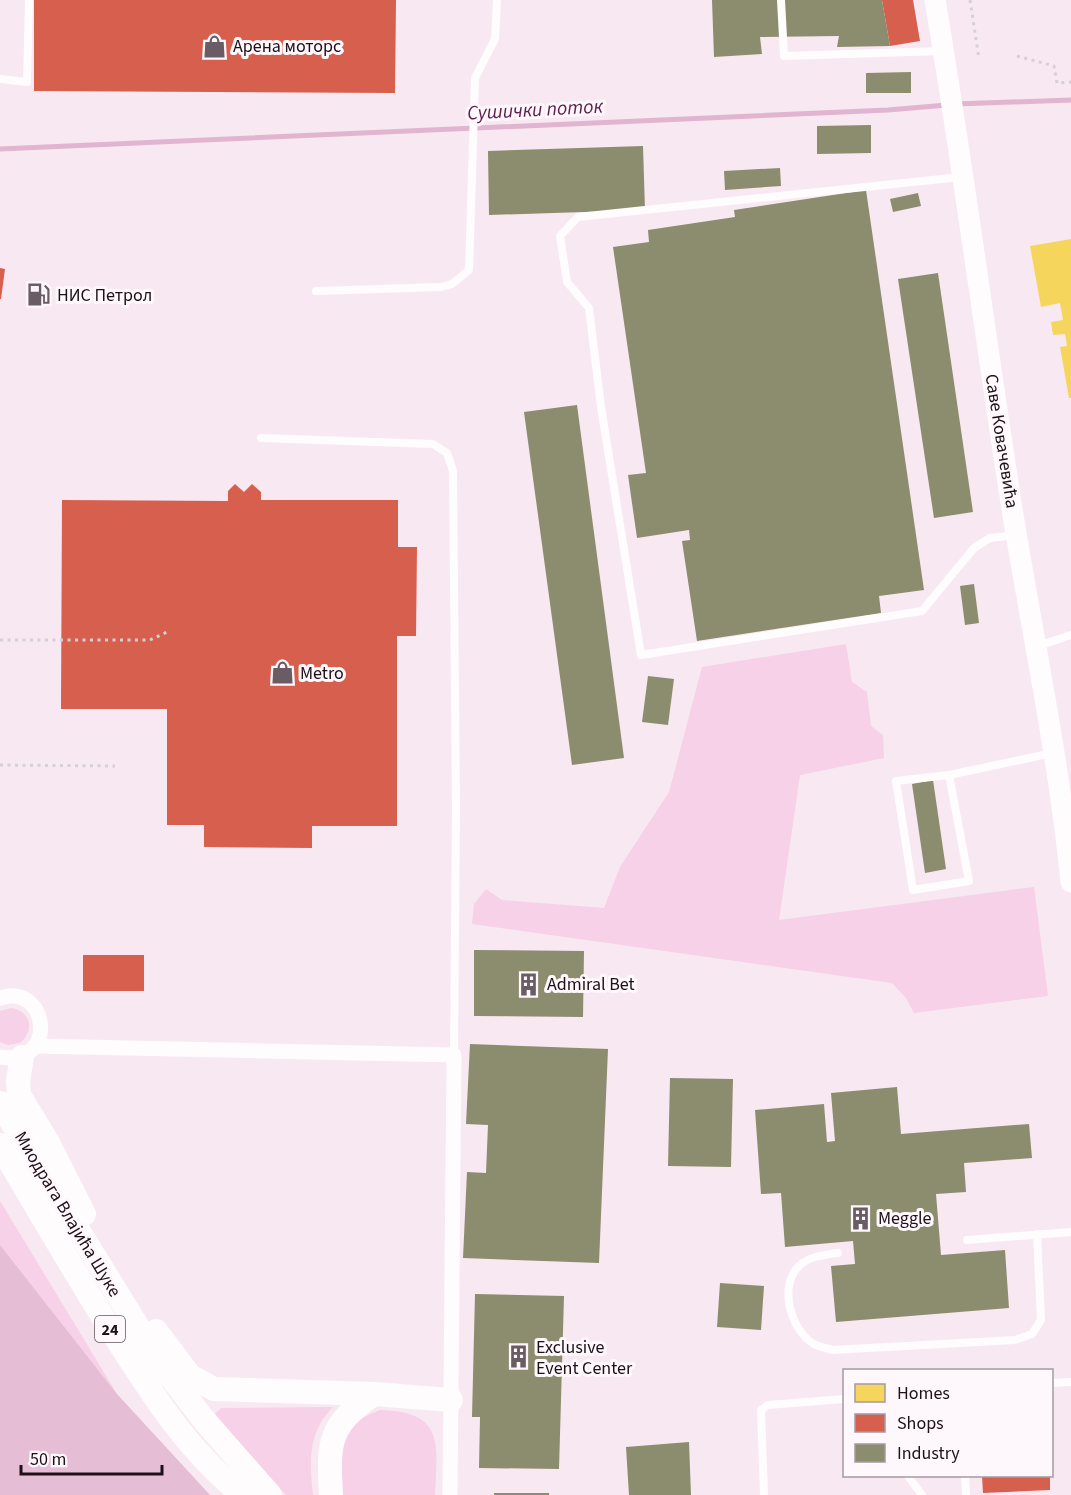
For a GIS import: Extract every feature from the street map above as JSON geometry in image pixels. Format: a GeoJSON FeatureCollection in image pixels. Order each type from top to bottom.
{"type":"FeatureCollection","features":[{"type":"Feature","properties":{"kind":"main road"},"geometry":{"type":"LineString","coordinates":[[19,1053],[19,1095],[48,1143],[83,1211],[93,1254]]}},
{"type":"Feature","properties":{"kind":"main road","name":"Миодрага Влајића Шуке"},"geometry":{"type":"LineString","coordinates":[[0,1103],[169,1377],[270,1495]]}},
{"type":"Feature","properties":{"kind":"main road","name":"Миодрага Влајића Шуке"},"geometry":{"type":"LineString","coordinates":[[0,1146],[164,1412],[202,1457],[239,1493]]}},
{"type":"Feature","properties":{"kind":"main road"},"geometry":{"type":"LineString","coordinates":[[110,1283],[131,1300],[190,1376],[207,1387],[227,1391],[374,1394],[451,1400]]}},
{"type":"Feature","properties":{"kind":"main road"},"geometry":{"type":"LineString","coordinates":[[331,1495],[330,1447],[336,1430],[354,1408],[374,1394]]}},
{"type":"Feature","properties":{"kind":"street","name":"Саве Ковачевића"},"geometry":{"type":"LineString","coordinates":[[935,0],[964,177],[990,373],[1054,752],[1071,882]]}},
{"type":"Feature","properties":{"kind":"street"},"geometry":{"type":"LineString","coordinates":[[0,998],[16,996],[34,1007],[42,1026],[19,1053]]}},
{"type":"Feature","properties":{"kind":"street"},"geometry":{"type":"LineString","coordinates":[[19,1053],[454,1054],[450,1495]]}},
{"type":"Feature","properties":{"kind":"lane"},"geometry":{"type":"LineString","coordinates":[[0,80],[27,82],[29,0]]}},
{"type":"Feature","properties":{"kind":"lane"},"geometry":{"type":"LineString","coordinates":[[316,291],[441,287],[461,279],[469,270],[475,78],[495,39],[497,0]]}},
{"type":"Feature","properties":{"kind":"lane"},"geometry":{"type":"LineString","coordinates":[[781,0],[784,56],[945,60]]}},
{"type":"Feature","properties":{"kind":"lane"},"geometry":{"type":"LineString","coordinates":[[964,177],[578,218],[560,236],[561,248],[567,282],[589,308],[601,407],[641,655],[922,611],[974,548],[990,538],[1016,535]]}},
{"type":"Feature","properties":{"kind":"lane"},"geometry":{"type":"LineString","coordinates":[[261,438],[434,444],[447,453],[453,471],[456,807],[454,1054]]}},
{"type":"Feature","properties":{"kind":"lane"},"geometry":{"type":"LineString","coordinates":[[1036,646],[1071,635]]}},
{"type":"Feature","properties":{"kind":"lane"},"geometry":{"type":"LineString","coordinates":[[949,775],[969,881],[913,890],[896,781],[949,775],[1054,752]]}},
{"type":"Feature","properties":{"kind":"lane"},"geometry":{"type":"LineString","coordinates":[[967,1240],[1071,1232]]}},
{"type":"Feature","properties":{"kind":"lane"},"geometry":{"type":"LineString","coordinates":[[838,1253],[818,1255],[798,1267],[789,1286],[789,1306],[798,1327],[813,1343],[832,1350],[1015,1340],[1032,1334],[1041,1320],[1037,1234]]}},
{"type":"Feature","properties":{"kind":"lane"},"geometry":{"type":"LineString","coordinates":[[1053,1383],[1071,1382]]}},
{"type":"Feature","properties":{"kind":"lane"},"geometry":{"type":"LineString","coordinates":[[764,1495],[761,1410],[768,1405],[843,1399]]}},
{"type":"Feature","properties":{"kind":"lane"},"geometry":{"type":"LineString","coordinates":[[909,1477],[922,1495]]}},
{"type":"Feature","properties":{"kind":"lane"},"geometry":{"type":"LineString","coordinates":[[965,1477],[966,1495]]}},
{"type":"Feature","properties":{"kind":"path"},"geometry":{"type":"LineString","coordinates":[[970,0],[979,60]]}},
{"type":"Feature","properties":{"kind":"path"},"geometry":{"type":"LineString","coordinates":[[1017,56],[1054,66],[1057,82],[1071,82]]}},
{"type":"Feature","properties":{"kind":"path"},"geometry":{"type":"LineString","coordinates":[[0,640],[150,640],[168,632]]}},
{"type":"Feature","properties":{"kind":"path"},"geometry":{"type":"LineString","coordinates":[[0,765],[115,766]]}},
{"type":"Feature","properties":{"kind":"shaded area"},"geometry":{"type":"Polygon","coordinates":[[[846,644],[852,682],[867,692],[871,726],[883,735],[884,758],[800,775],[779,920],[1034,887],[1048,996],[914,1013],[906,998],[892,983],[472,924],[474,904],[486,889],[502,900],[604,908],[620,867],[669,792],[702,667],[846,644]]]}},
{"type":"Feature","properties":{"kind":"shaded area"},"geometry":{"type":"Polygon","coordinates":[[[11,1008],[27,1017],[29,1027],[28,1033],[20,1043],[8,1045],[0,1042],[0,1011],[11,1008]]]}},
{"type":"Feature","properties":{"kind":"shaded area"},"geometry":{"type":"Polygon","coordinates":[[[0,1201],[8,1214],[117,1394],[0,1245],[0,1201]]]}},
{"type":"Feature","properties":{"kind":"shaded area"},"geometry":{"type":"Polygon","coordinates":[[[0,1245],[117,1394],[210,1495],[0,1495],[0,1245]]]}},
{"type":"Feature","properties":{"kind":"shaded area"},"geometry":{"type":"Polygon","coordinates":[[[333,1407],[319,1427],[312,1448],[313,1495],[286,1495],[259,1468],[215,1414],[221,1408],[333,1407]]]}},
{"type":"Feature","properties":{"kind":"shaded area"},"geometry":{"type":"Polygon","coordinates":[[[380,1410],[401,1412],[416,1417],[426,1424],[433,1434],[436,1446],[435,1495],[343,1495],[340,1467],[343,1443],[347,1433],[365,1417],[380,1410]]]}},
{"type":"Feature","properties":{"kind":"building: Homes"},"geometry":{"type":"Polygon","coordinates":[[[1071,239],[1071,398],[1069,398],[1060,347],[1067,346],[1065,334],[1053,335],[1051,322],[1063,320],[1060,303],[1041,307],[1030,246],[1071,239]]]}},
{"type":"Feature","properties":{"kind":"building: Shops","name":"Арена моторс"},"geometry":{"type":"Polygon","coordinates":[[[34,0],[396,0],[395,93],[34,91],[34,0]]]}},
{"type":"Feature","properties":{"kind":"building: Shops"},"geometry":{"type":"Polygon","coordinates":[[[882,0],[913,0],[920,41],[890,46],[882,0]]]}},
{"type":"Feature","properties":{"kind":"building: Shops"},"geometry":{"type":"Polygon","coordinates":[[[0,268],[5,269],[1,299],[0,299],[0,268]]]}},
{"type":"Feature","properties":{"kind":"building: Shops","name":"Metro"},"geometry":{"type":"Polygon","coordinates":[[[235,484],[244,492],[252,484],[261,492],[261,500],[398,500],[398,547],[417,547],[416,636],[397,636],[397,826],[312,826],[312,848],[204,847],[204,825],[167,825],[167,709],[61,709],[62,500],[228,501],[228,491],[235,484]]]}},
{"type":"Feature","properties":{"kind":"building: Shops"},"geometry":{"type":"Polygon","coordinates":[[[83,955],[144,955],[144,991],[83,991],[83,955]]]}},
{"type":"Feature","properties":{"kind":"building: Shops"},"geometry":{"type":"Polygon","coordinates":[[[982,1477],[1050,1477],[1050,1490],[983,1493],[982,1477]]]}},
{"type":"Feature","properties":{"kind":"building: Industry"},"geometry":{"type":"Polygon","coordinates":[[[712,0],[882,0],[890,46],[837,47],[839,36],[760,37],[762,54],[714,57],[712,0]]]}},
{"type":"Feature","properties":{"kind":"building: Industry"},"geometry":{"type":"Polygon","coordinates":[[[911,72],[911,93],[866,93],[866,73],[911,72]]]}},
{"type":"Feature","properties":{"kind":"building: Industry"},"geometry":{"type":"Polygon","coordinates":[[[871,125],[871,153],[817,154],[817,126],[871,125]]]}},
{"type":"Feature","properties":{"kind":"building: Industry"},"geometry":{"type":"Polygon","coordinates":[[[643,146],[645,210],[489,215],[488,151],[643,146]]]}},
{"type":"Feature","properties":{"kind":"building: Industry"},"geometry":{"type":"Polygon","coordinates":[[[780,168],[781,186],[725,190],[724,171],[780,168]]]}},
{"type":"Feature","properties":{"kind":"building: Industry"},"geometry":{"type":"Polygon","coordinates":[[[866,190],[924,590],[879,596],[881,613],[697,641],[682,541],[690,540],[689,530],[637,538],[628,475],[646,473],[613,247],[649,242],[648,230],[735,217],[734,210],[866,190]]]}},
{"type":"Feature","properties":{"kind":"building: Industry"},"geometry":{"type":"Polygon","coordinates":[[[918,193],[921,206],[893,212],[890,199],[918,193]]]}},
{"type":"Feature","properties":{"kind":"building: Industry"},"geometry":{"type":"Polygon","coordinates":[[[938,273],[973,512],[934,518],[898,279],[938,273]]]}},
{"type":"Feature","properties":{"kind":"building: Industry"},"geometry":{"type":"Polygon","coordinates":[[[577,405],[624,758],[572,765],[524,412],[577,405]]]}},
{"type":"Feature","properties":{"kind":"building: Industry"},"geometry":{"type":"Polygon","coordinates":[[[974,584],[979,623],[965,625],[960,586],[974,584]]]}},
{"type":"Feature","properties":{"kind":"building: Industry"},"geometry":{"type":"Polygon","coordinates":[[[648,676],[674,679],[668,725],[642,722],[648,676]]]}},
{"type":"Feature","properties":{"kind":"building: Industry"},"geometry":{"type":"Polygon","coordinates":[[[933,780],[946,869],[925,873],[912,784],[933,780]]]}},
{"type":"Feature","properties":{"kind":"building: Industry","name":"Admiral Bet"},"geometry":{"type":"Polygon","coordinates":[[[474,950],[584,951],[583,1017],[474,1016],[474,950]]]}},
{"type":"Feature","properties":{"kind":"building: Industry"},"geometry":{"type":"Polygon","coordinates":[[[470,1044],[608,1049],[599,1263],[463,1258],[467,1172],[486,1173],[488,1125],[466,1124],[470,1044]]]}},
{"type":"Feature","properties":{"kind":"building: Industry"},"geometry":{"type":"Polygon","coordinates":[[[670,1078],[733,1079],[731,1167],[668,1166],[670,1078]]]}},
{"type":"Feature","properties":{"kind":"building: Industry","name":"Meggle"},"geometry":{"type":"Polygon","coordinates":[[[897,1087],[901,1134],[1029,1124],[1032,1158],[964,1163],[966,1192],[936,1194],[941,1255],[1005,1250],[1009,1308],[836,1322],[831,1266],[855,1264],[853,1241],[785,1247],[781,1193],[761,1194],[755,1110],[824,1104],[827,1142],[835,1141],[831,1093],[897,1087]]]}},
{"type":"Feature","properties":{"kind":"building: Industry"},"geometry":{"type":"Polygon","coordinates":[[[720,1283],[764,1286],[761,1330],[717,1327],[720,1283]]]}},
{"type":"Feature","properties":{"kind":"building: Industry","name":"Exclusive Event Center"},"geometry":{"type":"Polygon","coordinates":[[[475,1294],[564,1296],[559,1469],[479,1468],[480,1417],[472,1417],[475,1294]]]}},
{"type":"Feature","properties":{"kind":"building: Industry"},"geometry":{"type":"Polygon","coordinates":[[[689,1442],[691,1495],[629,1495],[626,1447],[689,1442]]]}},
{"type":"Feature","properties":{"kind":"building: Industry"},"geometry":{"type":"Polygon","coordinates":[[[494,1493],[549,1493],[549,1495],[494,1495],[494,1493]]]}},
{"type":"Feature","properties":{"kind":"waterway","name":"Сушички поток"},"geometry":{"type":"LineString","coordinates":[[956,104],[1071,100]]}},
{"type":"Feature","properties":{"kind":"waterway","name":"Сушички поток"},"geometry":{"type":"LineString","coordinates":[[0,149],[888,110],[947,105]]}},
{"type":"Feature","properties":{"kind":"place","name":"Арена моторс"},"geometry":{"type":"Point","coordinates":[215,46]}},
{"type":"Feature","properties":{"kind":"place","name":"НИС Петрол"},"geometry":{"type":"Point","coordinates":[39,295]}},
{"type":"Feature","properties":{"kind":"place","name":"Metro"},"geometry":{"type":"Point","coordinates":[282,673]}},
{"type":"Feature","properties":{"kind":"place","name":"Admiral Bet"},"geometry":{"type":"Point","coordinates":[529,984]}},
{"type":"Feature","properties":{"kind":"place","name":"Meggle"},"geometry":{"type":"Point","coordinates":[860,1218]}},
{"type":"Feature","properties":{"kind":"place","name":"Exclusive Event Center"},"geometry":{"type":"Point","coordinates":[518,1357]}}]}
